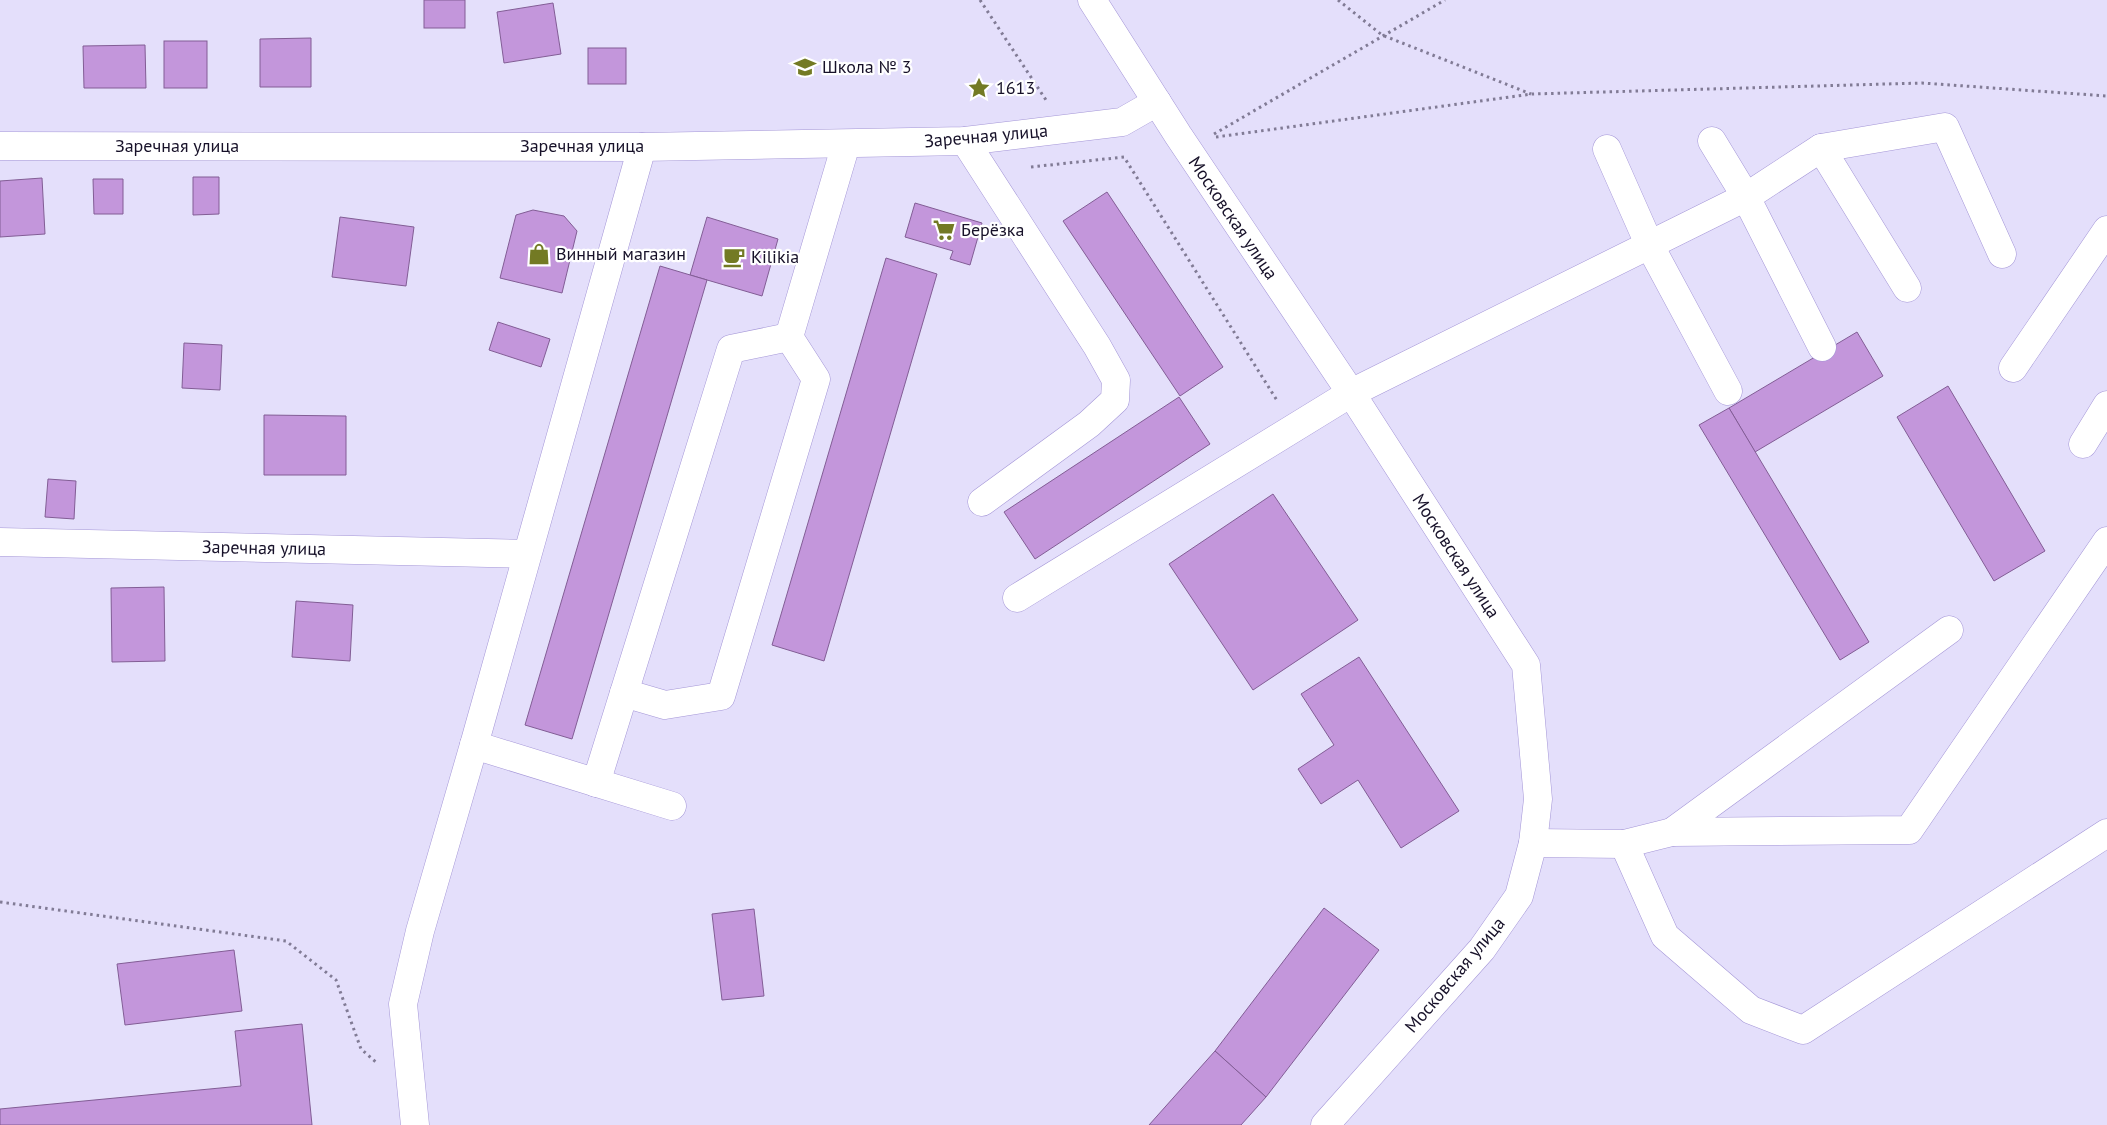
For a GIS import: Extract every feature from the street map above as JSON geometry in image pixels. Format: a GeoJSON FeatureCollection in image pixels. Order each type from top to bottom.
{"type":"FeatureCollection","features":[{"type":"Feature","properties":{"kind":"street","name":"Московская улица"},"geometry":{"type":"LineString","coordinates":[[1092,0],[1157,102],[1351,393],[1526,664],[1538,799],[1533,843],[1520,896],[1482,949],[1325,1125]]}},
{"type":"Feature","properties":{"kind":"street","name":"Заречная улица"},"geometry":{"type":"LineString","coordinates":[[0,146],[642,147],[965,141],[1122,122],[1157,102]]}},
{"type":"Feature","properties":{"kind":"street"},"geometry":{"type":"LineString","coordinates":[[1017,598],[1351,393],[1746,197],[1821,148],[1945,126],[2002,254]]}},
{"type":"Feature","properties":{"kind":"street"},"geometry":{"type":"LineString","coordinates":[[965,141],[1092,338],[1116,380],[1115,400],[1089,424],[982,502]]}},
{"type":"Feature","properties":{"kind":"street"},"geometry":{"type":"LineString","coordinates":[[1712,141],[1746,197],[1822,347]]}},
{"type":"Feature","properties":{"kind":"street"},"geometry":{"type":"LineString","coordinates":[[624,693],[665,705],[721,696],[816,379],[790,337],[846,144]]}},
{"type":"Feature","properties":{"kind":"street"},"geometry":{"type":"LineString","coordinates":[[414,1125],[403,1004],[420,931],[642,147]]}},
{"type":"Feature","properties":{"kind":"street"},"geometry":{"type":"LineString","coordinates":[[1821,148],[1908,288]]}},
{"type":"Feature","properties":{"kind":"street"},"geometry":{"type":"LineString","coordinates":[[1607,149],[1649,244],[1728,391]]}},
{"type":"Feature","properties":{"kind":"street"},"geometry":{"type":"LineString","coordinates":[[2013,368],[2107,230]]}},
{"type":"Feature","properties":{"kind":"street"},"geometry":{"type":"LineString","coordinates":[[596,783],[731,349],[790,337]]}},
{"type":"Feature","properties":{"kind":"street"},"geometry":{"type":"LineString","coordinates":[[2083,444],[2107,405]]}},
{"type":"Feature","properties":{"kind":"street"},"geometry":{"type":"LineString","coordinates":[[1533,843],[1624,844],[1672,832],[1909,830],[2107,541]]}},
{"type":"Feature","properties":{"kind":"street","name":"Заречная улица"},"geometry":{"type":"LineString","coordinates":[[0,542],[527,554]]}},
{"type":"Feature","properties":{"kind":"street"},"geometry":{"type":"LineString","coordinates":[[1672,832],[1949,630]]}},
{"type":"Feature","properties":{"kind":"street"},"geometry":{"type":"LineString","coordinates":[[474,745],[672,806]]}},
{"type":"Feature","properties":{"kind":"street"},"geometry":{"type":"LineString","coordinates":[[1624,844],[1665,936],[1751,1010],[1803,1030],[2107,833]]}},
{"type":"Feature","properties":{"kind":"path"},"geometry":{"type":"LineString","coordinates":[[980,0],[1066,129]]}},
{"type":"Feature","properties":{"kind":"path"},"geometry":{"type":"LineString","coordinates":[[1338,0],[1382,35],[1532,94]]}},
{"type":"Feature","properties":{"kind":"path"},"geometry":{"type":"LineString","coordinates":[[1445,0],[1207,138],[1532,94],[1922,83],[2107,96]]}},
{"type":"Feature","properties":{"kind":"path"},"geometry":{"type":"LineString","coordinates":[[985,172],[1124,157],[1139,178],[1294,428]]}},
{"type":"Feature","properties":{"kind":"path"},"geometry":{"type":"LineString","coordinates":[[0,902],[286,941],[336,980],[361,1049],[412,1093]]}},
{"type":"Feature","properties":{"kind":"building"},"geometry":{"type":"Polygon","coordinates":[[[424,0],[465,0],[465,28],[424,28],[424,0]]]}},
{"type":"Feature","properties":{"kind":"building"},"geometry":{"type":"Polygon","coordinates":[[[553,3],[561,54],[504,63],[497,12],[553,3]]]}},
{"type":"Feature","properties":{"kind":"building"},"geometry":{"type":"Polygon","coordinates":[[[311,38],[311,87],[260,87],[260,39],[311,38]]]}},
{"type":"Feature","properties":{"kind":"building"},"geometry":{"type":"Polygon","coordinates":[[[164,41],[207,41],[207,88],[164,88],[164,41]]]}},
{"type":"Feature","properties":{"kind":"building"},"geometry":{"type":"Polygon","coordinates":[[[145,45],[146,88],[84,88],[83,46],[145,45]]]}},
{"type":"Feature","properties":{"kind":"building"},"geometry":{"type":"Polygon","coordinates":[[[588,48],[626,48],[626,84],[588,84],[588,48]]]}},
{"type":"Feature","properties":{"kind":"building"},"geometry":{"type":"Polygon","coordinates":[[[193,177],[219,177],[219,214],[193,215],[193,177]]]}},
{"type":"Feature","properties":{"kind":"building"},"geometry":{"type":"Polygon","coordinates":[[[42,178],[45,234],[0,237],[0,181],[42,178]]]}},
{"type":"Feature","properties":{"kind":"building"},"geometry":{"type":"Polygon","coordinates":[[[93,179],[123,179],[123,214],[94,214],[93,179]]]}},
{"type":"Feature","properties":{"kind":"building"},"geometry":{"type":"Polygon","coordinates":[[[1107,192],[1223,367],[1180,396],[1063,221],[1107,192]]]}},
{"type":"Feature","properties":{"kind":"building","name":"Берёзка"},"geometry":{"type":"Polygon","coordinates":[[[915,203],[982,223],[970,265],[950,259],[953,251],[905,237],[915,203]]]}},
{"type":"Feature","properties":{"kind":"building","name":"Винный магазин"},"geometry":{"type":"Polygon","coordinates":[[[533,210],[564,216],[577,231],[562,293],[500,278],[516,215],[533,210]]]}},
{"type":"Feature","properties":{"kind":"building"},"geometry":{"type":"Polygon","coordinates":[[[340,217],[414,227],[406,286],[332,277],[340,217]]]}},
{"type":"Feature","properties":{"kind":"building","name":"Kilikia"},"geometry":{"type":"Polygon","coordinates":[[[707,217],[778,239],[762,296],[690,275],[707,217]]]}},
{"type":"Feature","properties":{"kind":"building"},"geometry":{"type":"Polygon","coordinates":[[[886,258],[937,274],[824,661],[772,645],[886,258]]]}},
{"type":"Feature","properties":{"kind":"building"},"geometry":{"type":"Polygon","coordinates":[[[660,266],[707,280],[572,739],[525,725],[660,266]]]}},
{"type":"Feature","properties":{"kind":"building"},"geometry":{"type":"Polygon","coordinates":[[[498,322],[550,339],[541,367],[489,350],[498,322]]]}},
{"type":"Feature","properties":{"kind":"building"},"geometry":{"type":"Polygon","coordinates":[[[1857,332],[1883,376],[1755,452],[1729,408],[1857,332]]]}},
{"type":"Feature","properties":{"kind":"building"},"geometry":{"type":"Polygon","coordinates":[[[184,343],[222,345],[220,390],[182,388],[184,343]]]}},
{"type":"Feature","properties":{"kind":"building"},"geometry":{"type":"Polygon","coordinates":[[[1948,386],[2045,551],[1994,581],[1897,417],[1948,386]]]}},
{"type":"Feature","properties":{"kind":"building"},"geometry":{"type":"Polygon","coordinates":[[[1179,397],[1210,444],[1035,559],[1004,512],[1179,397]]]}},
{"type":"Feature","properties":{"kind":"building"},"geometry":{"type":"Polygon","coordinates":[[[1729,408],[1869,642],[1840,660],[1699,425],[1729,408]]]}},
{"type":"Feature","properties":{"kind":"building"},"geometry":{"type":"Polygon","coordinates":[[[264,415],[346,416],[346,475],[264,475],[264,415]]]}},
{"type":"Feature","properties":{"kind":"building"},"geometry":{"type":"Polygon","coordinates":[[[48,479],[76,481],[74,519],[45,517],[48,479]]]}},
{"type":"Feature","properties":{"kind":"building"},"geometry":{"type":"Polygon","coordinates":[[[1273,494],[1358,620],[1253,690],[1169,564],[1273,494]]]}},
{"type":"Feature","properties":{"kind":"building"},"geometry":{"type":"Polygon","coordinates":[[[164,587],[165,661],[112,662],[111,588],[164,587]]]}},
{"type":"Feature","properties":{"kind":"building"},"geometry":{"type":"Polygon","coordinates":[[[296,601],[353,605],[350,661],[292,657],[296,601]]]}},
{"type":"Feature","properties":{"kind":"building"},"geometry":{"type":"Polygon","coordinates":[[[1359,657],[1459,811],[1401,848],[1358,780],[1321,804],[1298,769],[1334,745],[1301,694],[1359,657]]]}},
{"type":"Feature","properties":{"kind":"building"},"geometry":{"type":"Polygon","coordinates":[[[1324,908],[1379,950],[1266,1097],[1215,1051],[1324,908]]]}},
{"type":"Feature","properties":{"kind":"building"},"geometry":{"type":"Polygon","coordinates":[[[754,909],[764,996],[722,1000],[712,914],[754,909]]]}},
{"type":"Feature","properties":{"kind":"building"},"geometry":{"type":"Polygon","coordinates":[[[234,950],[242,1011],[125,1025],[117,964],[234,950]]]}},
{"type":"Feature","properties":{"kind":"building"},"geometry":{"type":"Polygon","coordinates":[[[302,1024],[312,1125],[0,1125],[0,1109],[241,1086],[235,1031],[302,1024]]]}},
{"type":"Feature","properties":{"kind":"building"},"geometry":{"type":"Polygon","coordinates":[[[1215,1051],[1266,1097],[1241,1125],[1149,1125],[1215,1051]]]}},
{"type":"Feature","properties":{"kind":"place","name":"Школа № 3"},"geometry":{"type":"Point","coordinates":[805,67]}},
{"type":"Feature","properties":{"kind":"place","name":"1613"},"geometry":{"type":"Point","coordinates":[979,88]}},
{"type":"Feature","properties":{"kind":"place","name":"Берёзка"},"geometry":{"type":"Point","coordinates":[944,230]}},
{"type":"Feature","properties":{"kind":"place","name":"Винный магазин"},"geometry":{"type":"Point","coordinates":[539,254]}},
{"type":"Feature","properties":{"kind":"place","name":"Kilikia"},"geometry":{"type":"Point","coordinates":[734,257]}}]}
